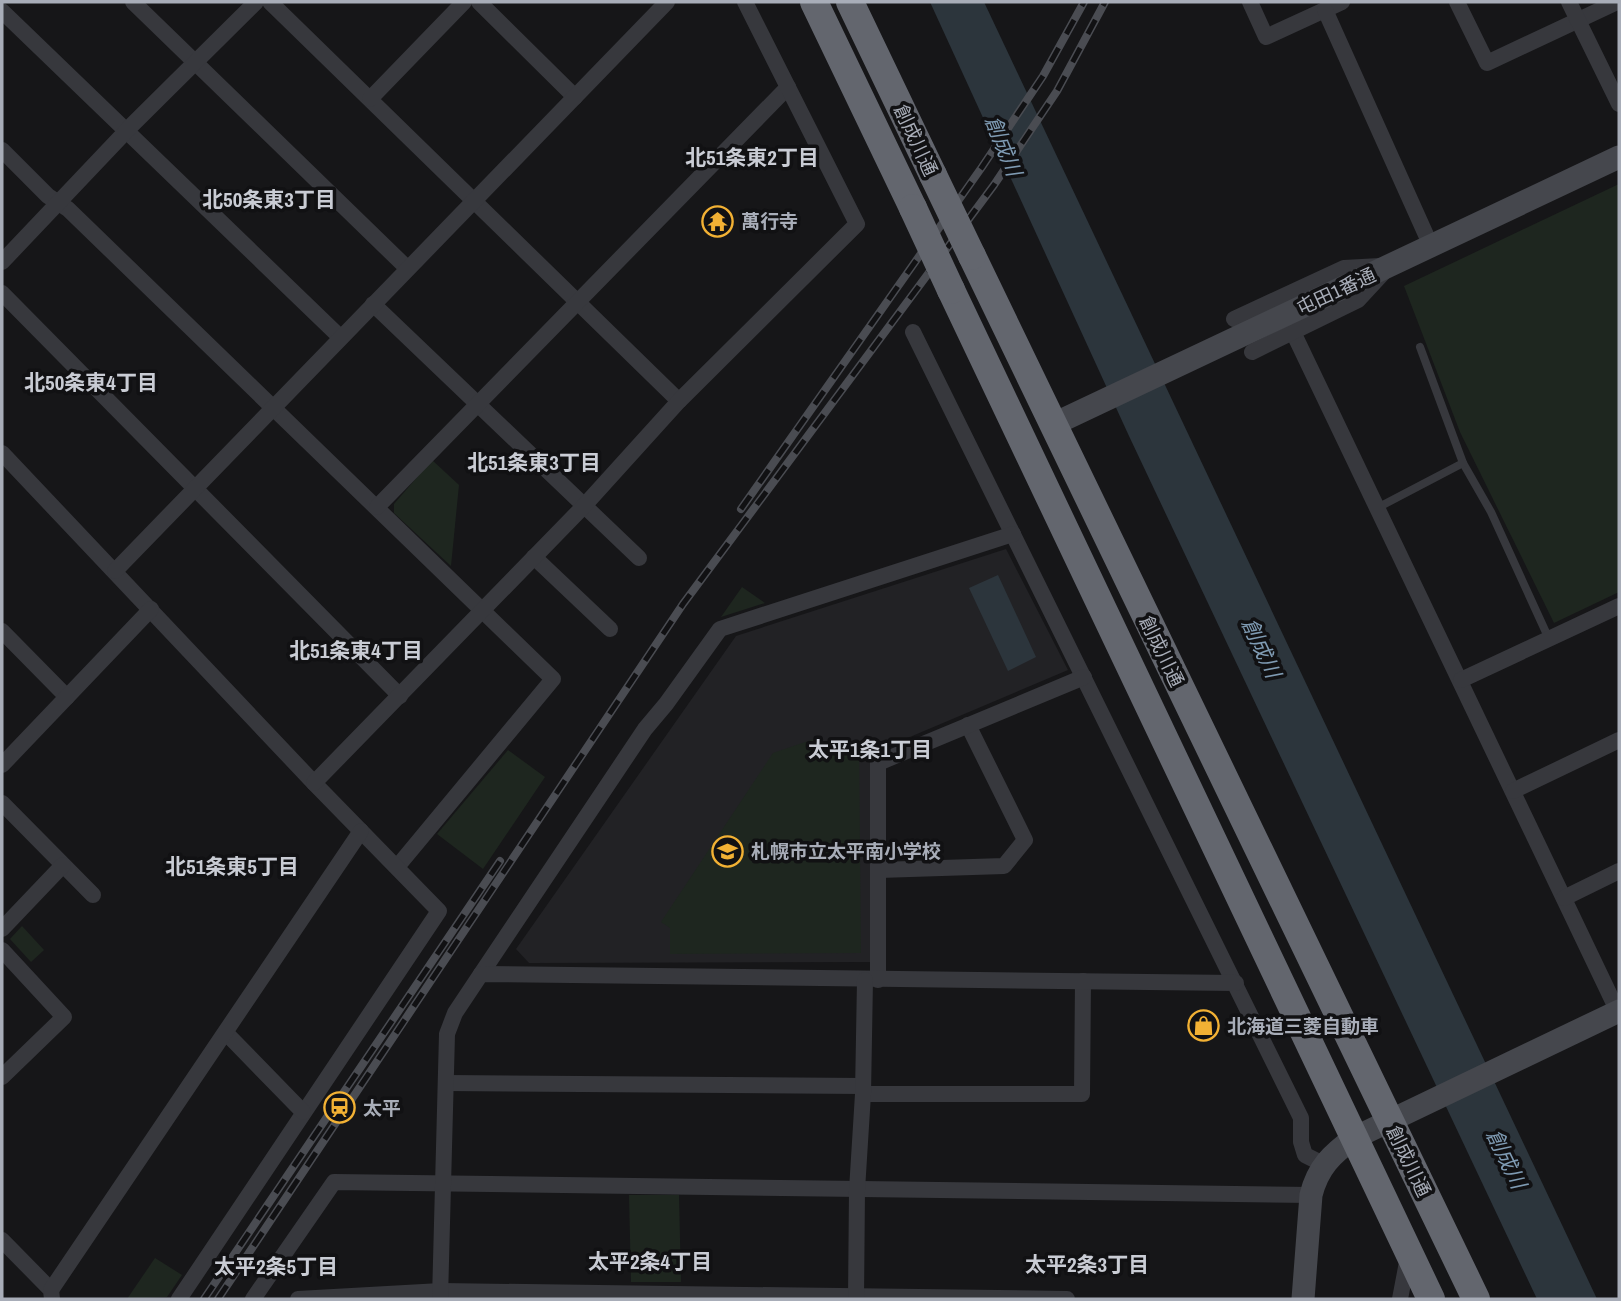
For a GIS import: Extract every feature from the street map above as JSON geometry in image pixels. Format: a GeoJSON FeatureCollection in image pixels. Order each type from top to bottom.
{"type":"FeatureCollection","features":[{"type":"Feature","properties":{"kind":"highway","name":"創成川通"},"geometry":{"type":"LineString","coordinates":[[814,2],[1431,1299]]}},
{"type":"Feature","properties":{"kind":"highway","name":"創成川通"},"geometry":{"type":"LineString","coordinates":[[850,2],[1476,1299]]}},
{"type":"Feature","properties":{"kind":"street"},"geometry":{"type":"LineString","coordinates":[[133,2],[407,268]]}},
{"type":"Feature","properties":{"kind":"street"},"geometry":{"type":"LineString","coordinates":[[2,262],[125,132],[256,2]]}},
{"type":"Feature","properties":{"kind":"street"},"geometry":{"type":"LineString","coordinates":[[270,2],[679,401]]}},
{"type":"Feature","properties":{"kind":"street"},"geometry":{"type":"LineString","coordinates":[[370,99],[464,2]]}},
{"type":"Feature","properties":{"kind":"street"},"geometry":{"type":"LineString","coordinates":[[479,2],[575,97]]}},
{"type":"Feature","properties":{"kind":"street"},"geometry":{"type":"LineString","coordinates":[[115,571],[667,2]]}},
{"type":"Feature","properties":{"kind":"street"},"geometry":{"type":"LineString","coordinates":[[314,783],[583,507],[679,401],[857,225],[745,2]]}},
{"type":"Feature","properties":{"kind":"street"},"geometry":{"type":"LineString","coordinates":[[1250,2],[1266,37],[1342,2]]}},
{"type":"Feature","properties":{"kind":"street"},"geometry":{"type":"LineString","coordinates":[[1457,2],[1487,63],[1617,2]]}},
{"type":"Feature","properties":{"kind":"street"},"geometry":{"type":"LineString","coordinates":[[1569,2],[1619,104]]}},
{"type":"Feature","properties":{"kind":"street"},"geometry":{"type":"LineString","coordinates":[[2,10],[125,132],[340,337]]}},
{"type":"Feature","properties":{"kind":"street"},"geometry":{"type":"LineString","coordinates":[[1325,10],[1431,246]]}},
{"type":"Feature","properties":{"kind":"street"},"geometry":{"type":"LineString","coordinates":[[377,507],[788,87]]}},
{"type":"Feature","properties":{"kind":"street"},"geometry":{"type":"LineString","coordinates":[[2,150],[48,196],[78,219],[553,679],[397,867]]}},
{"type":"Feature","properties":{"kind":"street","name":"屯田1番通"},"geometry":{"type":"LineString","coordinates":[[1052,425],[1619,157]]}},
{"type":"Feature","properties":{"kind":"street"},"geometry":{"type":"LineString","coordinates":[[1234,319],[1344,268],[1391,265]]}},
{"type":"Feature","properties":{"kind":"street"},"geometry":{"type":"LineString","coordinates":[[1252,352],[1358,300],[1391,265]]}},
{"type":"Feature","properties":{"kind":"street"},"geometry":{"type":"LineString","coordinates":[[2,293],[400,696]]}},
{"type":"Feature","properties":{"kind":"street"},"geometry":{"type":"LineString","coordinates":[[373,304],[639,558]]}},
{"type":"Feature","properties":{"kind":"street"},"geometry":{"type":"LineString","coordinates":[[913,332],[1301,1118],[1301,1142],[1305,1155],[1323,1164]]}},
{"type":"Feature","properties":{"kind":"street"},"geometry":{"type":"LineString","coordinates":[[1293,332],[1619,1012],[1390,1120],[1354,1138],[1330,1156],[1314,1181],[1311,1195],[1303,1299]]}},
{"type":"Feature","properties":{"kind":"street"},"geometry":{"type":"LineString","coordinates":[[2,453],[439,911],[179,1299]]}},
{"type":"Feature","properties":{"kind":"street"},"geometry":{"type":"LineString","coordinates":[[441,1295],[447,1034],[455,1013],[645,729],[720,629],[1013,534]]}},
{"type":"Feature","properties":{"kind":"street"},"geometry":{"type":"LineString","coordinates":[[534,557],[610,629]]}},
{"type":"Feature","properties":{"kind":"street"},"geometry":{"type":"LineString","coordinates":[[1461,680],[1619,606]]}},
{"type":"Feature","properties":{"kind":"street"},"geometry":{"type":"LineString","coordinates":[[2,765],[151,609]]}},
{"type":"Feature","properties":{"kind":"street"},"geometry":{"type":"LineString","coordinates":[[2,631],[67,697]]}},
{"type":"Feature","properties":{"kind":"street"},"geometry":{"type":"LineString","coordinates":[[856,1298],[857,1190],[879,870],[878,764],[1084,677]]}},
{"type":"Feature","properties":{"kind":"street"},"geometry":{"type":"LineString","coordinates":[[879,870],[1004,866],[1025,840],[968,726]]}},
{"type":"Feature","properties":{"kind":"street"},"geometry":{"type":"LineString","coordinates":[[1513,791],[1619,740]]}},
{"type":"Feature","properties":{"kind":"street"},"geometry":{"type":"LineString","coordinates":[[2,803],[93,895]]}},
{"type":"Feature","properties":{"kind":"street"},"geometry":{"type":"LineString","coordinates":[[2,1240],[51,1295],[361,831]]}},
{"type":"Feature","properties":{"kind":"street"},"geometry":{"type":"LineString","coordinates":[[2,929],[63,865]]}},
{"type":"Feature","properties":{"kind":"street"},"geometry":{"type":"LineString","coordinates":[[1563,898],[1619,871]]}},
{"type":"Feature","properties":{"kind":"street"},"geometry":{"type":"LineString","coordinates":[[2,950],[64,1017],[2,1077]]}},
{"type":"Feature","properties":{"kind":"street"},"geometry":{"type":"LineString","coordinates":[[481,974],[1236,983]]}},
{"type":"Feature","properties":{"kind":"street"},"geometry":{"type":"LineString","coordinates":[[446,1083],[1082,1094],[1083,981]]}},
{"type":"Feature","properties":{"kind":"street"},"geometry":{"type":"LineString","coordinates":[[226,1032],[303,1112]]}},
{"type":"Feature","properties":{"kind":"street"},"geometry":{"type":"LineString","coordinates":[[253,1299],[334,1182],[1311,1195]]}},
{"type":"Feature","properties":{"kind":"street"},"geometry":{"type":"LineString","coordinates":[[1400,1299],[1409,1253]]}},
{"type":"Feature","properties":{"kind":"street"},"geometry":{"type":"LineString","coordinates":[[298,1299],[441,1295],[1068,1299]]}},
{"type":"Feature","properties":{"kind":"lane"},"geometry":{"type":"LineString","coordinates":[[1420,348],[1463,463],[1492,512],[1549,639]]}},
{"type":"Feature","properties":{"kind":"lane"},"geometry":{"type":"LineString","coordinates":[[1377,508],[1463,463]]}},
{"type":"Feature","properties":{"kind":"shaded area"},"geometry":{"type":"Polygon","coordinates":[[[1619,184],[1619,592],[1554,623],[1460,432],[1404,286],[1619,184]]]}},
{"type":"Feature","properties":{"kind":"shaded area"},"geometry":{"type":"Polygon","coordinates":[[[432,460],[459,485],[451,566],[394,513],[394,504],[432,460]]]}},
{"type":"Feature","properties":{"kind":"shaded area","name":"札幌市立太平南小学校"},"geometry":{"type":"Polygon","coordinates":[[[1006,549],[1068,670],[872,753],[873,962],[529,963],[516,949],[736,636],[1006,549]]]}},
{"type":"Feature","properties":{"kind":"shaded area"},"geometry":{"type":"Polygon","coordinates":[[[742,587],[765,603],[721,617],[742,587]]]}},
{"type":"Feature","properties":{"kind":"shaded area"},"geometry":{"type":"Polygon","coordinates":[[[817,738],[822,749],[859,743],[861,953],[670,954],[670,928],[661,922],[773,753],[817,738]]]}},
{"type":"Feature","properties":{"kind":"shaded area"},"geometry":{"type":"Polygon","coordinates":[[[508,750],[545,777],[483,869],[437,834],[508,750]]]}},
{"type":"Feature","properties":{"kind":"shaded area"},"geometry":{"type":"Polygon","coordinates":[[[22,926],[44,950],[31,962],[10,939],[22,926]]]}},
{"type":"Feature","properties":{"kind":"shaded area"},"geometry":{"type":"Polygon","coordinates":[[[629,1195],[679,1195],[681,1282],[631,1282],[629,1195]]]}},
{"type":"Feature","properties":{"kind":"shaded area"},"geometry":{"type":"Polygon","coordinates":[[[155,1258],[182,1275],[167,1297],[127,1299],[155,1258]]]}},
{"type":"Feature","properties":{"kind":"water","name":"創成川"},"geometry":{"type":"Polygon","coordinates":[[[930,2],[984,2],[1597,1299],[1537,1299],[1129,436],[930,2]]]}},
{"type":"Feature","properties":{"kind":"water"},"geometry":{"type":"Polygon","coordinates":[[[998,575],[1036,657],[1008,671],[969,588],[998,575]]]}},
{"type":"Feature","properties":{"kind":"railway"},"geometry":{"type":"LineString","coordinates":[[741,509],[982,167],[1043,76],[1084,2]]}},
{"type":"Feature","properties":{"kind":"railway"},"geometry":{"type":"LineString","coordinates":[[218,1299],[683,604],[994,185],[1057,91],[1105,2]]}},
{"type":"Feature","properties":{"kind":"railway"},"geometry":{"type":"LineString","coordinates":[[204,1299],[500,861]]}},
{"type":"Feature","properties":{"kind":"place","name":"萬行寺"},"geometry":{"type":"Point","coordinates":[718,221]}},
{"type":"Feature","properties":{"kind":"place","name":"札幌市立太平南小学校"},"geometry":{"type":"Point","coordinates":[728,851]}},
{"type":"Feature","properties":{"kind":"place","name":"北海道三菱自動車"},"geometry":{"type":"Point","coordinates":[1204,1026]}},
{"type":"Feature","properties":{"kind":"place","name":"太平"},"geometry":{"type":"Point","coordinates":[340,1108]}},
{"type":"Feature","properties":{"kind":"district","name":"北51条東2丁目"},"geometry":{"type":"Point","coordinates":[752,158]}},
{"type":"Feature","properties":{"kind":"district","name":"北50条東3丁目"},"geometry":{"type":"Point","coordinates":[269,200]}},
{"type":"Feature","properties":{"kind":"district","name":"北50条東4丁目"},"geometry":{"type":"Point","coordinates":[91,383]}},
{"type":"Feature","properties":{"kind":"district","name":"北51条東3丁目"},"geometry":{"type":"Point","coordinates":[534,463]}},
{"type":"Feature","properties":{"kind":"district","name":"北51条東4丁目"},"geometry":{"type":"Point","coordinates":[356,651]}},
{"type":"Feature","properties":{"kind":"district","name":"太平1条1丁目"},"geometry":{"type":"Point","coordinates":[870,750]}},
{"type":"Feature","properties":{"kind":"district","name":"北51条東5丁目"},"geometry":{"type":"Point","coordinates":[232,867]}},
{"type":"Feature","properties":{"kind":"district","name":"太平2条4丁目"},"geometry":{"type":"Point","coordinates":[650,1262]}},
{"type":"Feature","properties":{"kind":"district","name":"太平2条3丁目"},"geometry":{"type":"Point","coordinates":[1087,1265]}},
{"type":"Feature","properties":{"kind":"district","name":"太平2条5丁目"},"geometry":{"type":"Point","coordinates":[276,1267]}}]}
